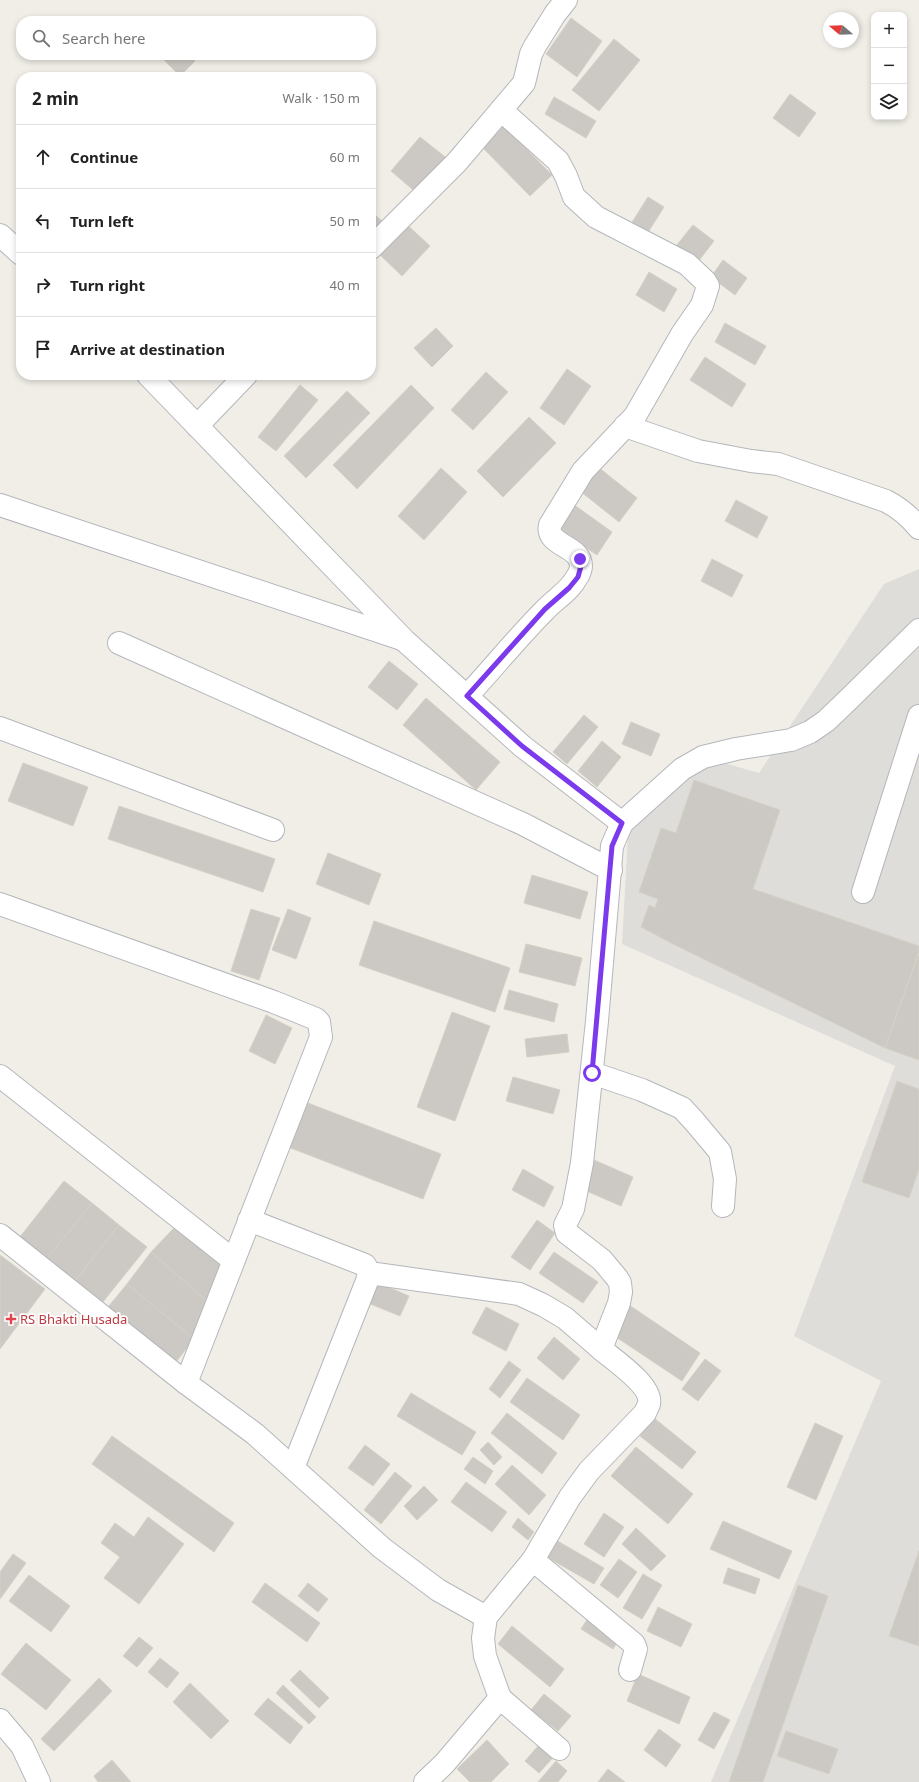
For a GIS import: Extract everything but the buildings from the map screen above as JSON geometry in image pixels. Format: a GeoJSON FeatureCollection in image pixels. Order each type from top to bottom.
{"type":"FeatureCollection","features":[{"type":"Feature","properties":{"kind":"street"},"geometry":{"type":"LineString","coordinates":[[376,243],[457,162],[524,83],[531,54],[535,46],[555,14],[566,0]]}},
{"type":"Feature","properties":{"kind":"street"},"geometry":{"type":"LineString","coordinates":[[467,696],[545,609],[569,588],[578,577],[581,566],[580,559],[575,552],[553,538],[549,530],[550,525],[583,472],[635,416],[682,334],[702,305],[708,286],[705,281],[687,264],[596,217],[574,197],[566,176],[558,161],[501,110]]}},
{"type":"Feature","properties":{"kind":"street"},"geometry":{"type":"LineString","coordinates":[[0,235],[16,249]]}},
{"type":"Feature","properties":{"kind":"street"},"geometry":{"type":"LineString","coordinates":[[153,380],[405,640],[522,746],[622,823]]}},
{"type":"Feature","properties":{"kind":"street"},"geometry":{"type":"LineString","coordinates":[[197,426],[241,380]]}},
{"type":"Feature","properties":{"kind":"street"},"geometry":{"type":"LineString","coordinates":[[625,426],[698,451],[751,461],[778,464],[886,501],[910,516],[919,528]]}},
{"type":"Feature","properties":{"kind":"street"},"geometry":{"type":"LineString","coordinates":[[0,505],[405,640]]}},
{"type":"Feature","properties":{"kind":"street"},"geometry":{"type":"LineString","coordinates":[[601,1349],[619,1302],[621,1292],[620,1283],[618,1278],[602,1260],[572,1237],[565,1228],[565,1224],[573,1209],[582,1163],[592,1073],[612,846],[622,823],[682,769],[703,757],[736,749],[791,740],[810,732],[826,721],[850,699],[919,630]]}},
{"type":"Feature","properties":{"kind":"street"},"geometry":{"type":"LineString","coordinates":[[119,643],[523,824],[611,870]]}},
{"type":"Feature","properties":{"kind":"street"},"geometry":{"type":"LineString","coordinates":[[863,892],[919,716]]}},
{"type":"Feature","properties":{"kind":"street"},"geometry":{"type":"LineString","coordinates":[[0,728],[273,830]]}},
{"type":"Feature","properties":{"kind":"street"},"geometry":{"type":"LineString","coordinates":[[0,904],[274,1002],[316,1019],[319,1022],[321,1037],[186,1383]]}},
{"type":"Feature","properties":{"kind":"street"},"geometry":{"type":"LineString","coordinates":[[592,1073],[642,1090],[682,1108],[720,1152],[725,1179],[723,1206]]}},
{"type":"Feature","properties":{"kind":"street"},"geometry":{"type":"LineString","coordinates":[[0,1076],[233,1260]]}},
{"type":"Feature","properties":{"kind":"street"},"geometry":{"type":"LineString","coordinates":[[249,1220],[364,1265],[369,1273],[293,1468]]}},
{"type":"Feature","properties":{"kind":"street"},"geometry":{"type":"LineString","coordinates":[[0,1235],[186,1383],[255,1434],[382,1548],[438,1590],[486,1617]]}},
{"type":"Feature","properties":{"kind":"street"},"geometry":{"type":"LineString","coordinates":[[369,1273],[519,1294],[543,1305],[565,1318],[629,1373],[647,1391],[649,1404],[645,1413],[607,1451],[580,1484],[570,1497],[532,1560],[486,1617],[483,1638],[485,1656],[500,1698],[559,1749]]}},
{"type":"Feature","properties":{"kind":"street"},"geometry":{"type":"LineString","coordinates":[[532,1560],[634,1644],[636,1650],[630,1670]]}},
{"type":"Feature","properties":{"kind":"street"},"geometry":{"type":"LineString","coordinates":[[425,1782],[444,1764],[500,1698]]}},
{"type":"Feature","properties":{"kind":"street"},"geometry":{"type":"LineString","coordinates":[[0,1720],[22,1746],[39,1782]]}},
{"type":"Feature","properties":{"kind":"shaded area"},"geometry":{"type":"Polygon","coordinates":[[[919,569],[919,1782],[711,1782],[881,1381],[794,1336],[895,1066],[622,944],[628,836],[662,777],[703,757],[759,773],[884,584],[919,569]]]}},
{"type":"Feature","properties":{"kind":"place","name":"RS Bhakti Husada"},"geometry":{"type":"Point","coordinates":[11,1319]}},
{"type":"Feature","properties":{"kind":"route"},"geometry":{"type":"LineString","coordinates":[[580,559],[581,566],[578,577],[569,588],[545,609],[467,696],[522,746],[622,823],[612,846],[592,1073]]}}]}
